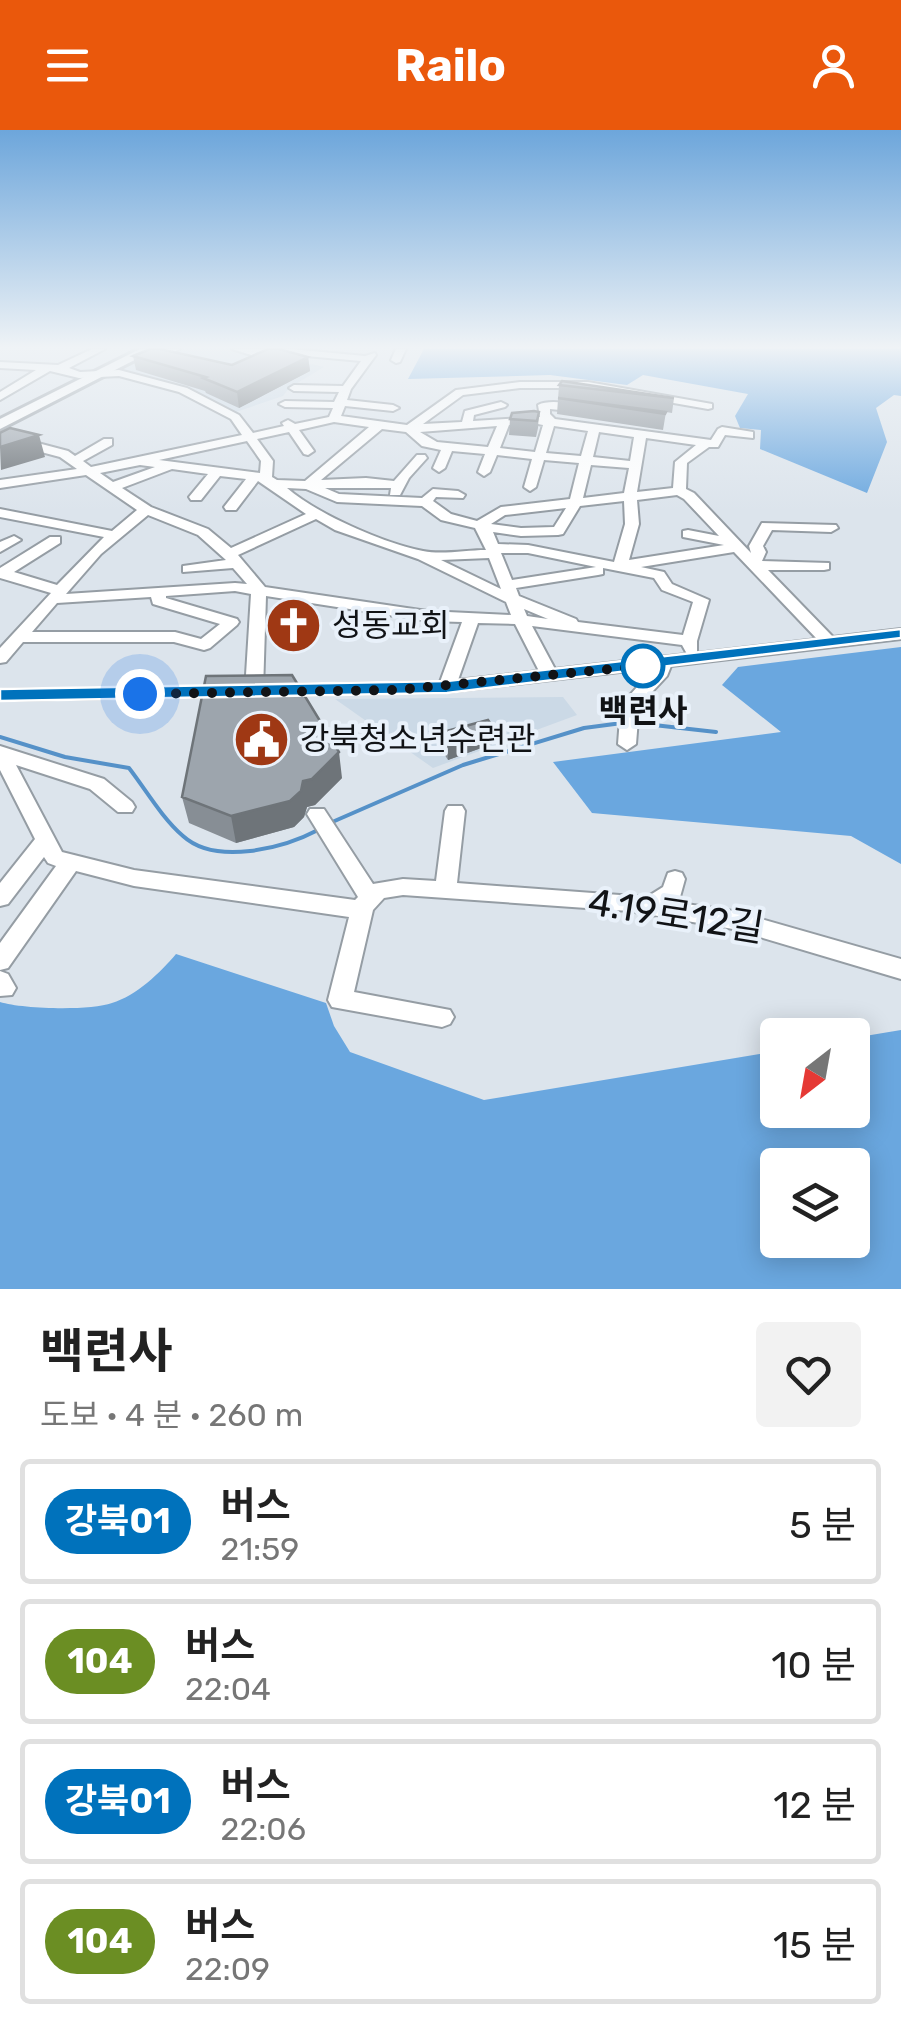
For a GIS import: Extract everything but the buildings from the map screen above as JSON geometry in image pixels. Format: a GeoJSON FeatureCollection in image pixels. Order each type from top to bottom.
{"type":"FeatureCollection","features":[{"type":"Feature","properties":{"kind":"main road"},"geometry":{"type":"LineString","coordinates":[[0,425],[43,403]]}},
{"type":"Feature","properties":{"kind":"street"},"geometry":{"type":"LineString","coordinates":[[208,403],[235,417],[267,461],[265,480],[230,507]]}},
{"type":"Feature","properties":{"kind":"street"},"geometry":{"type":"LineString","coordinates":[[340,403],[337,409],[345,436]]}},
{"type":"Feature","properties":{"kind":"street"},"geometry":{"type":"LineString","coordinates":[[409,429],[445,403]]}},
{"type":"Feature","properties":{"kind":"street"},"geometry":{"type":"LineString","coordinates":[[691,403],[708,406]]}},
{"type":"Feature","properties":{"kind":"street"},"geometry":{"type":"LineString","coordinates":[[467,424],[468,413],[501,405]]}},
{"type":"Feature","properties":{"kind":"street"},"geometry":{"type":"LineString","coordinates":[[550,421],[544,416],[544,405],[590,410]]}},
{"type":"Feature","properties":{"kind":"street"},"geometry":{"type":"LineString","coordinates":[[308,450],[281,408],[393,408]]}},
{"type":"Feature","properties":{"kind":"street"},"geometry":{"type":"LineString","coordinates":[[1,477],[88,470],[138,461],[292,428],[337,409],[379,425],[409,429],[550,421],[714,444],[722,431],[749,435]]}},
{"type":"Feature","properties":{"kind":"street"},"geometry":{"type":"LineString","coordinates":[[484,472],[506,421]]}},
{"type":"Feature","properties":{"kind":"street"},"geometry":{"type":"LineString","coordinates":[[530,487],[550,421]]}},
{"type":"Feature","properties":{"kind":"street"},"geometry":{"type":"LineString","coordinates":[[308,485],[379,425]]}},
{"type":"Feature","properties":{"kind":"street"},"geometry":{"type":"LineString","coordinates":[[308,485],[337,498],[425,502],[446,517],[520,532],[558,531],[575,504],[595,426]]}},
{"type":"Feature","properties":{"kind":"street"},"geometry":{"type":"LineString","coordinates":[[194,428],[202,446]]}},
{"type":"Feature","properties":{"kind":"street"},"geometry":{"type":"LineString","coordinates":[[409,429],[426,444],[635,465]]}},
{"type":"Feature","properties":{"kind":"street"},"geometry":{"type":"LineString","coordinates":[[620,567],[632,524],[630,497],[640,433]]}},
{"type":"Feature","properties":{"kind":"street"},"geometry":{"type":"LineString","coordinates":[[0,436],[74,461],[146,510],[203,532],[232,559],[259,589],[254,691]]}},
{"type":"Feature","properties":{"kind":"street"},"geometry":{"type":"LineString","coordinates":[[0,455],[24,442]]}},
{"type":"Feature","properties":{"kind":"street"},"geometry":{"type":"LineString","coordinates":[[74,461],[108,442]]}},
{"type":"Feature","properties":{"kind":"street"},"geometry":{"type":"LineString","coordinates":[[680,491],[681,462],[707,443]]}},
{"type":"Feature","properties":{"kind":"street"},"geometry":{"type":"LineString","coordinates":[[439,468],[448,447]]}},
{"type":"Feature","properties":{"kind":"street"},"geometry":{"type":"LineString","coordinates":[[389,501],[403,476],[421,458]]}},
{"type":"Feature","properties":{"kind":"street"},"geometry":{"type":"LineString","coordinates":[[138,461],[308,485],[400,485]]}},
{"type":"Feature","properties":{"kind":"street"},"geometry":{"type":"LineString","coordinates":[[111,487],[168,466]]}},
{"type":"Feature","properties":{"kind":"street"},"geometry":{"type":"LineString","coordinates":[[196,497],[218,471]]}},
{"type":"Feature","properties":{"kind":"street"},"geometry":{"type":"LineString","coordinates":[[265,480],[314,514],[509,591],[565,617],[574,626]]}},
{"type":"Feature","properties":{"kind":"street"},"geometry":{"type":"LineString","coordinates":[[479,524],[501,512],[680,491],[690,496],[830,643]]}},
{"type":"Feature","properties":{"kind":"street"},"geometry":{"type":"LineString","coordinates":[[425,502],[433,493],[458,496]]}},
{"type":"Feature","properties":{"kind":"street"},"geometry":{"type":"LineString","coordinates":[[0,658],[55,594],[114,535],[146,510]]}},
{"type":"Feature","properties":{"kind":"street"},"geometry":{"type":"LineString","coordinates":[[0,513],[114,535]]}},
{"type":"Feature","properties":{"kind":"street"},"geometry":{"type":"LineString","coordinates":[[188,569],[232,559],[314,514]]}},
{"type":"Feature","properties":{"kind":"street"},"geometry":{"type":"LineString","coordinates":[[479,524],[550,676]]}},
{"type":"Feature","properties":{"kind":"street"},"geometry":{"type":"LineString","coordinates":[[756,546],[767,526],[831,528]]}},
{"type":"Feature","properties":{"kind":"street"},"geometry":{"type":"LineString","coordinates":[[688,534],[756,546]]}},
{"type":"Feature","properties":{"kind":"street"},"geometry":{"type":"LineString","coordinates":[[0,573],[55,540]]}},
{"type":"Feature","properties":{"kind":"street"},"geometry":{"type":"LineString","coordinates":[[509,591],[734,544]]}},
{"type":"Feature","properties":{"kind":"street"},"geometry":{"type":"LineString","coordinates":[[753,564],[759,552],[756,546]]}},
{"type":"Feature","properties":{"kind":"street"},"geometry":{"type":"LineString","coordinates":[[423,556],[528,549],[659,575],[667,586],[701,600],[689,640],[694,660]]}},
{"type":"Feature","properties":{"kind":"street"},"geometry":{"type":"LineString","coordinates":[[753,564],[824,566]]}},
{"type":"Feature","properties":{"kind":"street"},"geometry":{"type":"LineString","coordinates":[[0,573],[55,594],[235,586],[427,616],[521,620],[689,640]]}},
{"type":"Feature","properties":{"kind":"street"},"geometry":{"type":"LineString","coordinates":[[19,637],[176,637],[204,645],[231,622],[158,600],[159,592]]}},
{"type":"Feature","properties":{"kind":"street"},"geometry":{"type":"LineString","coordinates":[[447,687],[471,619]]}},
{"type":"Feature","properties":{"kind":"street"},"geometry":{"type":"LineString","coordinates":[[0,695],[447,687],[901,634]]}},
{"type":"Feature","properties":{"kind":"street"},"geometry":{"type":"LineString","coordinates":[[627,744],[630,705],[661,672],[663,664]]}},
{"type":"Feature","properties":{"kind":"street","name":"4.19로12길"},"geometry":{"type":"LineString","coordinates":[[2,762],[97,784],[126,807]]}},
{"type":"Feature","properties":{"kind":"street","name":"4.19로12길"},"geometry":{"type":"LineString","coordinates":[[2,762],[54,858],[70,863],[186,886],[366,904],[378,891],[403,887],[651,906],[788,934],[901,968]]}},
{"type":"Feature","properties":{"kind":"street"},"geometry":{"type":"LineString","coordinates":[[446,890],[455,811]]}},
{"type":"Feature","properties":{"kind":"street"},"geometry":{"type":"LineString","coordinates":[[317,814],[366,904],[340,1000],[442,1017]]}},
{"type":"Feature","properties":{"kind":"street"},"geometry":{"type":"LineString","coordinates":[[0,898],[44,842]]}},
{"type":"Feature","properties":{"kind":"street"},"geometry":{"type":"LineString","coordinates":[[0,961],[70,863]]}},
{"type":"Feature","properties":{"kind":"street"},"geometry":{"type":"LineString","coordinates":[[651,906],[672,890],[675,879]]}},
{"type":"Feature","properties":{"kind":"shaded area"},"geometry":{"type":"Polygon","coordinates":[[[210,403],[262,403],[233,413],[210,403]]]}},
{"type":"Feature","properties":{"kind":"shaded area"},"geometry":{"type":"Polygon","coordinates":[[[743,403],[883,403],[876,408],[887,442],[867,493],[760,449],[761,430],[740,428],[735,416],[743,403]]]}},
{"type":"Feature","properties":{"kind":"shaded area"},"geometry":{"type":"Polygon","coordinates":[[[901,647],[901,864],[851,836],[592,813],[553,762],[781,732],[722,685],[738,667],[901,647]]]}},
{"type":"Feature","properties":{"kind":"shaded area"},"geometry":{"type":"Polygon","coordinates":[[[563,697],[577,715],[433,768],[335,699],[563,697]]]}},
{"type":"Feature","properties":{"kind":"shaded area"},"geometry":{"type":"Polygon","coordinates":[[[176,954],[326,1003],[350,1052],[484,1100],[760,1054],[760,1128],[870,1128],[870,1035],[901,1030],[901,1289],[0,1289],[0,1002],[56,1008],[102,1006],[121,1000],[155,976],[176,954]]]}},
{"type":"Feature","properties":{"kind":"waterway"},"geometry":{"type":"LineString","coordinates":[[330,823],[463,765],[584,728],[622,723]]}},
{"type":"Feature","properties":{"kind":"waterway"},"geometry":{"type":"LineString","coordinates":[[636,723],[716,732]]}},
{"type":"Feature","properties":{"kind":"waterway"},"geometry":{"type":"LineString","coordinates":[[0,737],[65,757],[129,768],[175,829],[197,845],[213,850],[269,848],[318,830]]}},
{"type":"Feature","properties":{"kind":"bus line","name":"강북01"},"geometry":{"type":"LineString","coordinates":[[0,695],[447,687],[901,634]]}},
{"type":"Feature","properties":{"kind":"place","name":"성동교회"},"geometry":{"type":"Point","coordinates":[293,625]}},
{"type":"Feature","properties":{"kind":"place","name":"백련사"},"geometry":{"type":"Point","coordinates":[643,666]}},
{"type":"Feature","properties":{"kind":"place","name":"강북청소년수련관"},"geometry":{"type":"Point","coordinates":[261,739]}},
{"type":"Feature","properties":{"kind":"route"},"geometry":{"type":"LineString","coordinates":[[140,694],[396,690],[643,666]]}}]}
